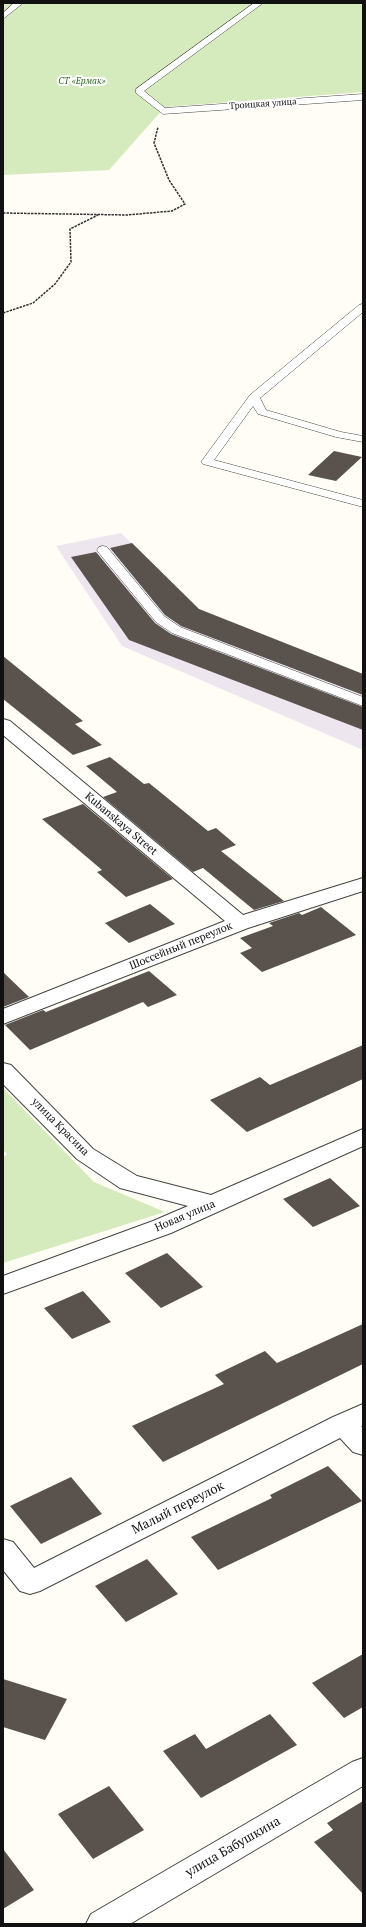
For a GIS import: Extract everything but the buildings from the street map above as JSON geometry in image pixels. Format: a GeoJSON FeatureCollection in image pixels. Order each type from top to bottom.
{"type":"FeatureCollection","features":[{"type":"Feature","properties":{"kind":"street","name":"Kubanskaya Street"},"geometry":{"type":"LineString","coordinates":[[3,725],[240,923]]}},
{"type":"Feature","properties":{"kind":"street","name":"Шоссейный переулок"},"geometry":{"type":"LineString","coordinates":[[3,1017],[240,923],[363,884]]}},
{"type":"Feature","properties":{"kind":"street","name":"улица Красина"},"geometry":{"type":"LineString","coordinates":[[3,1070],[85,1154],[129,1182],[214,1204]]}},
{"type":"Feature","properties":{"kind":"street","name":"Новая улица"},"geometry":{"type":"LineString","coordinates":[[3,1285],[162,1227],[363,1137]]}},
{"type":"Feature","properties":{"kind":"street"},"geometry":{"type":"LineString","coordinates":[[353,1419],[363,1445]]}},
{"type":"Feature","properties":{"kind":"street","name":"Малый переулок"},"geometry":{"type":"LineString","coordinates":[[3,1550],[30,1583],[353,1419]]}},
{"type":"Feature","properties":{"kind":"street","name":"улица Бабушкина"},"geometry":{"type":"LineString","coordinates":[[102,1924],[363,1771]]}},
{"type":"Feature","properties":{"kind":"lane"},"geometry":{"type":"LineString","coordinates":[[3,18],[19,3]]}},
{"type":"Feature","properties":{"kind":"lane"},"geometry":{"type":"LineString","coordinates":[[163,111],[139,91],[259,3]]}},
{"type":"Feature","properties":{"kind":"lane","name":"Троицкая улица"},"geometry":{"type":"LineString","coordinates":[[163,111],[363,97]]}},
{"type":"Feature","properties":{"kind":"lane"},"geometry":{"type":"LineString","coordinates":[[363,307],[254,397],[207,462],[363,504]]}},
{"type":"Feature","properties":{"kind":"lane"},"geometry":{"type":"LineString","coordinates":[[254,397],[262,412],[340,435],[363,439]]}},
{"type":"Feature","properties":{"kind":"lane"},"geometry":{"type":"LineString","coordinates":[[103,550],[160,619],[176,630],[363,702]]}},
{"type":"Feature","properties":{"kind":"path"},"geometry":{"type":"LineString","coordinates":[[3,213],[127,215],[172,211],[185,204],[169,180],[154,143],[163,111]]}},
{"type":"Feature","properties":{"kind":"path"},"geometry":{"type":"LineString","coordinates":[[3,314],[33,303],[55,284],[71,262],[70,229],[98,214]]}},
{"type":"Feature","properties":{"kind":"shaded area"},"geometry":{"type":"Polygon","coordinates":[[[121,533],[199,609],[363,674],[363,750],[122,646],[56,546],[121,533]]]}},
{"type":"Feature","properties":{"kind":"green space","name":"СТ «Ермак»"},"geometry":{"type":"Polygon","coordinates":[[[3,3],[363,3],[363,92],[165,107],[109,170],[3,175],[3,3]]]}},
{"type":"Feature","properties":{"kind":"green space"},"geometry":{"type":"Polygon","coordinates":[[[3,1088],[94,1182],[165,1212],[3,1263],[3,1157],[7,1154],[3,1150],[3,1088]]]}}]}
